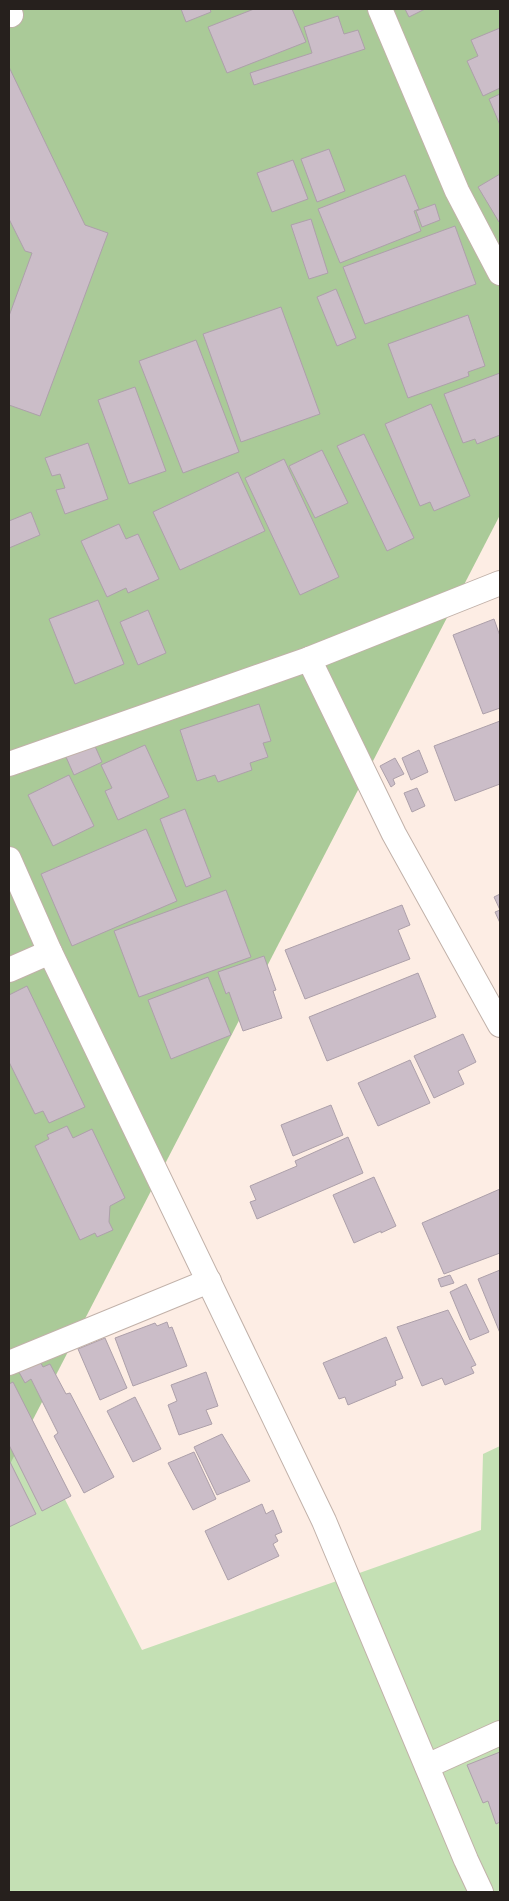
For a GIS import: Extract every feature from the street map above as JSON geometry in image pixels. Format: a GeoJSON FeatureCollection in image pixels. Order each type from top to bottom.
{"type":"FeatureCollection","features":[{"type":"Feature","properties":{"kind":"street"},"geometry":{"type":"LineString","coordinates":[[380,9],[457,191],[500,273]]}},
{"type":"Feature","properties":{"kind":"street"},"geometry":{"type":"LineString","coordinates":[[9,764],[309,659],[500,583]]}},
{"type":"Feature","properties":{"kind":"street"},"geometry":{"type":"LineString","coordinates":[[309,659],[394,834],[500,1025]]}},
{"type":"Feature","properties":{"kind":"street"},"geometry":{"type":"LineString","coordinates":[[9,859],[50,952],[324,1521],[481,1892]]}},
{"type":"Feature","properties":{"kind":"street"},"geometry":{"type":"LineString","coordinates":[[9,970],[50,952]]}},
{"type":"Feature","properties":{"kind":"street"},"geometry":{"type":"LineString","coordinates":[[9,1363],[209,1281]]}},
{"type":"Feature","properties":{"kind":"street"},"geometry":{"type":"LineString","coordinates":[[427,1766],[500,1733]]}},
{"type":"Feature","properties":{"kind":"green space"},"geometry":{"type":"Polygon","coordinates":[[[9,9],[500,9],[500,515],[9,1466],[9,9]]]}},
{"type":"Feature","properties":{"kind":"green space"},"geometry":{"type":"Polygon","coordinates":[[[9,1390],[142,1650],[481,1530],[483,1454],[500,1446],[500,1892],[9,1892],[9,1390]]]}},
{"type":"Feature","properties":{"kind":"building"},"geometry":{"type":"Polygon","coordinates":[[[181,9],[210,9],[211,12],[186,22],[181,9]]]}},
{"type":"Feature","properties":{"kind":"building"},"geometry":{"type":"Polygon","coordinates":[[[254,9],[292,9],[306,42],[227,73],[208,27],[254,9]]]}},
{"type":"Feature","properties":{"kind":"building"},"geometry":{"type":"Polygon","coordinates":[[[405,9],[425,9],[409,17],[405,9]]]}},
{"type":"Feature","properties":{"kind":"building"},"geometry":{"type":"Polygon","coordinates":[[[338,16],[344,34],[358,30],[365,49],[254,85],[250,73],[312,53],[304,27],[338,16]]]}},
{"type":"Feature","properties":{"kind":"building"},"geometry":{"type":"Polygon","coordinates":[[[500,28],[500,88],[483,96],[467,61],[478,56],[471,40],[500,28]]]}},
{"type":"Feature","properties":{"kind":"building"},"geometry":{"type":"Polygon","coordinates":[[[9,67],[85,225],[108,233],[40,416],[9,405],[9,316],[32,253],[25,251],[9,219],[9,67]]]}},
{"type":"Feature","properties":{"kind":"building"},"geometry":{"type":"Polygon","coordinates":[[[500,94],[500,125],[489,99],[500,94]]]}},
{"type":"Feature","properties":{"kind":"building"},"geometry":{"type":"Polygon","coordinates":[[[329,149],[345,191],[317,202],[301,159],[329,149]]]}},
{"type":"Feature","properties":{"kind":"building"},"geometry":{"type":"Polygon","coordinates":[[[293,160],[308,199],[272,212],[257,173],[293,160]]]}},
{"type":"Feature","properties":{"kind":"building"},"geometry":{"type":"Polygon","coordinates":[[[500,174],[500,221],[499,222],[478,187],[500,174]]]}},
{"type":"Feature","properties":{"kind":"building"},"geometry":{"type":"Polygon","coordinates":[[[405,175],[419,209],[414,211],[421,231],[340,263],[318,209],[405,175]]]}},
{"type":"Feature","properties":{"kind":"building"},"geometry":{"type":"Polygon","coordinates":[[[435,204],[440,220],[422,227],[416,211],[435,204]]]}},
{"type":"Feature","properties":{"kind":"building"},"geometry":{"type":"Polygon","coordinates":[[[311,219],[328,273],[309,279],[291,225],[311,219]]]}},
{"type":"Feature","properties":{"kind":"building"},"geometry":{"type":"Polygon","coordinates":[[[455,226],[476,284],[365,324],[343,267],[455,226]]]}},
{"type":"Feature","properties":{"kind":"building"},"geometry":{"type":"Polygon","coordinates":[[[336,289],[356,338],[337,346],[317,297],[336,289]]]}},
{"type":"Feature","properties":{"kind":"building"},"geometry":{"type":"Polygon","coordinates":[[[281,307],[320,414],[241,442],[203,334],[281,307]]]}},
{"type":"Feature","properties":{"kind":"building"},"geometry":{"type":"Polygon","coordinates":[[[468,315],[485,366],[468,372],[469,376],[408,398],[388,344],[468,315]]]}},
{"type":"Feature","properties":{"kind":"building"},"geometry":{"type":"Polygon","coordinates":[[[196,340],[239,452],[183,473],[139,361],[196,340]]]}},
{"type":"Feature","properties":{"kind":"building"},"geometry":{"type":"Polygon","coordinates":[[[500,373],[500,435],[477,444],[475,439],[463,443],[444,394],[500,373]]]}},
{"type":"Feature","properties":{"kind":"building"},"geometry":{"type":"Polygon","coordinates":[[[135,387],[166,471],[129,484],[98,400],[135,387]]]}},
{"type":"Feature","properties":{"kind":"building"},"geometry":{"type":"Polygon","coordinates":[[[431,404],[470,496],[434,511],[430,502],[420,506],[385,424],[431,404]]]}},
{"type":"Feature","properties":{"kind":"building"},"geometry":{"type":"Polygon","coordinates":[[[364,434],[414,538],[387,551],[337,446],[364,434]]]}},
{"type":"Feature","properties":{"kind":"building"},"geometry":{"type":"Polygon","coordinates":[[[88,443],[108,499],[65,514],[56,490],[65,488],[60,474],[52,476],[45,458],[88,443]]]}},
{"type":"Feature","properties":{"kind":"building"},"geometry":{"type":"Polygon","coordinates":[[[322,450],[348,503],[315,518],[289,466],[322,450]]]}},
{"type":"Feature","properties":{"kind":"building"},"geometry":{"type":"Polygon","coordinates":[[[284,459],[339,577],[300,595],[245,478],[284,459]]]}},
{"type":"Feature","properties":{"kind":"building"},"geometry":{"type":"Polygon","coordinates":[[[238,472],[265,531],[180,570],[153,512],[238,472]]]}},
{"type":"Feature","properties":{"kind":"building"},"geometry":{"type":"Polygon","coordinates":[[[31,512],[40,535],[9,548],[9,521],[31,512]]]}},
{"type":"Feature","properties":{"kind":"building"},"geometry":{"type":"Polygon","coordinates":[[[119,524],[126,539],[138,534],[159,579],[128,593],[126,588],[107,597],[81,541],[119,524]]]}},
{"type":"Feature","properties":{"kind":"building"},"geometry":{"type":"Polygon","coordinates":[[[98,600],[124,664],[75,684],[49,619],[98,600]]]}},
{"type":"Feature","properties":{"kind":"building"},"geometry":{"type":"Polygon","coordinates":[[[148,610],[166,653],[138,665],[120,622],[148,610]]]}},
{"type":"Feature","properties":{"kind":"building"},"geometry":{"type":"Polygon","coordinates":[[[494,619],[500,636],[500,708],[483,714],[453,635],[494,619]]]}},
{"type":"Feature","properties":{"kind":"building"},"geometry":{"type":"Polygon","coordinates":[[[259,704],[271,741],[263,743],[268,757],[250,763],[252,770],[218,782],[215,775],[197,781],[180,730],[259,704]]]}},
{"type":"Feature","properties":{"kind":"building"},"geometry":{"type":"Polygon","coordinates":[[[500,721],[500,784],[455,801],[434,746],[500,721]]]}},
{"type":"Feature","properties":{"kind":"building"},"geometry":{"type":"Polygon","coordinates":[[[94,744],[102,762],[74,775],[66,757],[94,744]]]}},
{"type":"Feature","properties":{"kind":"building"},"geometry":{"type":"Polygon","coordinates":[[[145,745],[169,797],[118,820],[105,791],[112,788],[101,765],[145,745]]]}},
{"type":"Feature","properties":{"kind":"building"},"geometry":{"type":"Polygon","coordinates":[[[419,750],[428,772],[411,780],[402,758],[419,750]]]}},
{"type":"Feature","properties":{"kind":"building"},"geometry":{"type":"Polygon","coordinates":[[[395,758],[404,774],[393,779],[395,784],[391,787],[380,766],[395,758]]]}},
{"type":"Feature","properties":{"kind":"building"},"geometry":{"type":"Polygon","coordinates":[[[69,775],[94,826],[53,846],[28,795],[69,775]]]}},
{"type":"Feature","properties":{"kind":"building"},"geometry":{"type":"Polygon","coordinates":[[[417,788],[425,806],[412,812],[404,793],[417,788]]]}},
{"type":"Feature","properties":{"kind":"building"},"geometry":{"type":"Polygon","coordinates":[[[185,809],[211,877],[186,887],[160,819],[185,809]]]}},
{"type":"Feature","properties":{"kind":"building"},"geometry":{"type":"Polygon","coordinates":[[[146,829],[177,901],[72,946],[41,874],[146,829]]]}},
{"type":"Feature","properties":{"kind":"building"},"geometry":{"type":"Polygon","coordinates":[[[226,890],[251,957],[139,997],[114,931],[226,890]]]}},
{"type":"Feature","properties":{"kind":"building"},"geometry":{"type":"Polygon","coordinates":[[[500,894],[500,910],[494,897],[500,894]]]}},
{"type":"Feature","properties":{"kind":"building"},"geometry":{"type":"Polygon","coordinates":[[[402,905],[410,925],[398,930],[410,959],[305,999],[285,950],[402,905]]]}},
{"type":"Feature","properties":{"kind":"building"},"geometry":{"type":"Polygon","coordinates":[[[500,910],[500,923],[495,912],[500,910]]]}},
{"type":"Feature","properties":{"kind":"building"},"geometry":{"type":"Polygon","coordinates":[[[264,956],[276,990],[273,991],[282,1018],[243,1031],[229,992],[226,994],[218,972],[264,956]]]}},
{"type":"Feature","properties":{"kind":"building"},"geometry":{"type":"Polygon","coordinates":[[[418,973],[436,1017],[327,1061],[309,1017],[418,973]]]}},
{"type":"Feature","properties":{"kind":"building"},"geometry":{"type":"Polygon","coordinates":[[[208,977],[231,1035],[171,1059],[148,1000],[208,977]]]}},
{"type":"Feature","properties":{"kind":"building"},"geometry":{"type":"Polygon","coordinates":[[[27,986],[85,1107],[49,1123],[43,1111],[35,1114],[9,1062],[9,995],[27,986]]]}},
{"type":"Feature","properties":{"kind":"building"},"geometry":{"type":"Polygon","coordinates":[[[463,1034],[476,1062],[458,1071],[464,1084],[434,1098],[414,1056],[463,1034]]]}},
{"type":"Feature","properties":{"kind":"building"},"geometry":{"type":"Polygon","coordinates":[[[410,1060],[430,1103],[378,1126],[358,1083],[410,1060]]]}},
{"type":"Feature","properties":{"kind":"building"},"geometry":{"type":"Polygon","coordinates":[[[331,1105],[343,1135],[293,1156],[281,1125],[331,1105]]]}},
{"type":"Feature","properties":{"kind":"building"},"geometry":{"type":"Polygon","coordinates":[[[67,1126],[73,1138],[92,1129],[125,1198],[110,1206],[109,1222],[113,1230],[97,1237],[95,1233],[80,1240],[35,1146],[49,1139],[47,1135],[67,1126]]]}},
{"type":"Feature","properties":{"kind":"building"},"geometry":{"type":"Polygon","coordinates":[[[348,1137],[363,1173],[257,1219],[250,1202],[256,1200],[250,1186],[297,1166],[295,1161],[348,1137]]]}},
{"type":"Feature","properties":{"kind":"building"},"geometry":{"type":"Polygon","coordinates":[[[374,1177],[396,1226],[354,1243],[333,1195],[374,1177]]]}},
{"type":"Feature","properties":{"kind":"building"},"geometry":{"type":"Polygon","coordinates":[[[500,1189],[500,1253],[444,1274],[422,1223],[500,1189]]]}},
{"type":"Feature","properties":{"kind":"building"},"geometry":{"type":"Polygon","coordinates":[[[500,1270],[500,1333],[478,1279],[500,1270]]]}},
{"type":"Feature","properties":{"kind":"building"},"geometry":{"type":"Polygon","coordinates":[[[450,1275],[454,1283],[441,1287],[438,1279],[450,1275]]]}},
{"type":"Feature","properties":{"kind":"building"},"geometry":{"type":"Polygon","coordinates":[[[466,1284],[489,1332],[470,1340],[450,1292],[466,1284]]]}},
{"type":"Feature","properties":{"kind":"building"},"geometry":{"type":"Polygon","coordinates":[[[448,1310],[476,1365],[471,1367],[474,1373],[445,1385],[442,1378],[422,1386],[397,1327],[448,1310]]]}},
{"type":"Feature","properties":{"kind":"building"},"geometry":{"type":"Polygon","coordinates":[[[167,1322],[169,1328],[172,1327],[187,1366],[133,1386],[115,1338],[155,1323],[157,1326],[167,1322]]]}},
{"type":"Feature","properties":{"kind":"building"},"geometry":{"type":"Polygon","coordinates":[[[386,1337],[403,1378],[395,1381],[396,1385],[348,1405],[345,1397],[339,1399],[323,1363],[386,1337]]]}},
{"type":"Feature","properties":{"kind":"building"},"geometry":{"type":"Polygon","coordinates":[[[105,1338],[127,1388],[100,1400],[78,1349],[105,1338]]]}},
{"type":"Feature","properties":{"kind":"building"},"geometry":{"type":"Polygon","coordinates":[[[36,1354],[43,1367],[50,1364],[66,1394],[70,1393],[114,1477],[84,1493],[54,1436],[58,1433],[31,1379],[25,1383],[15,1365],[36,1354]]]}},
{"type":"Feature","properties":{"kind":"building"},"geometry":{"type":"Polygon","coordinates":[[[206,1372],[218,1406],[206,1410],[212,1424],[179,1435],[168,1405],[177,1401],[171,1385],[206,1372]]]}},
{"type":"Feature","properties":{"kind":"building"},"geometry":{"type":"Polygon","coordinates":[[[13,1382],[71,1496],[42,1511],[9,1445],[9,1384],[13,1382]]]}},
{"type":"Feature","properties":{"kind":"building"},"geometry":{"type":"Polygon","coordinates":[[[135,1397],[161,1449],[133,1462],[107,1411],[135,1397]]]}},
{"type":"Feature","properties":{"kind":"building"},"geometry":{"type":"Polygon","coordinates":[[[222,1434],[250,1481],[217,1495],[194,1447],[222,1434]]]}},
{"type":"Feature","properties":{"kind":"building"},"geometry":{"type":"Polygon","coordinates":[[[194,1452],[216,1499],[193,1510],[168,1463],[194,1452]]]}},
{"type":"Feature","properties":{"kind":"building"},"geometry":{"type":"Polygon","coordinates":[[[9,1460],[36,1514],[9,1527],[9,1460]]]}},
{"type":"Feature","properties":{"kind":"building"},"geometry":{"type":"Polygon","coordinates":[[[262,1504],[266,1514],[273,1510],[282,1532],[275,1535],[278,1541],[273,1544],[279,1556],[228,1580],[205,1531],[262,1504]]]}},
{"type":"Feature","properties":{"kind":"building"},"geometry":{"type":"Polygon","coordinates":[[[500,1752],[500,1822],[496,1824],[488,1801],[483,1803],[467,1765],[500,1752]]]}}]}
